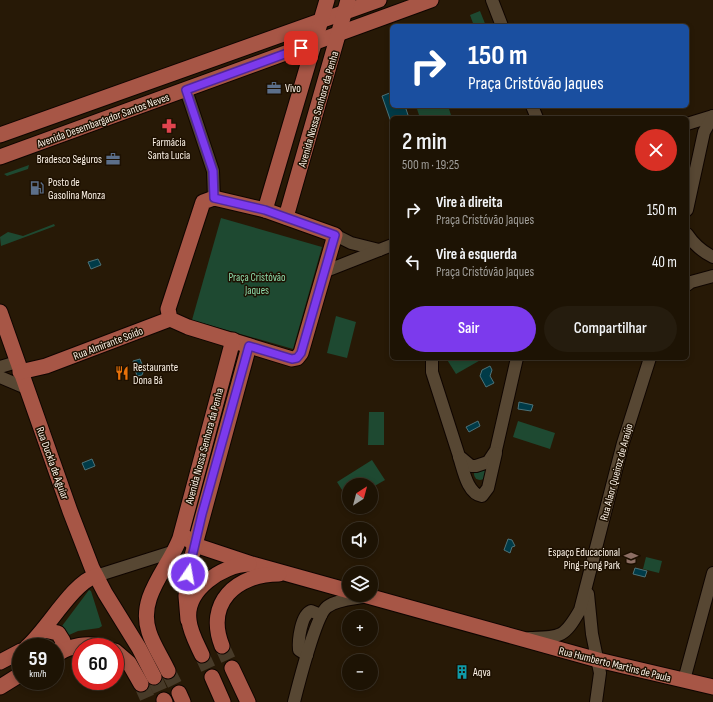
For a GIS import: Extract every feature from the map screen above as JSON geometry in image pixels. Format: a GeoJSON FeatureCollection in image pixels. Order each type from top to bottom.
{"type":"FeatureCollection","features":[{"type":"Feature","properties":{"kind":"main road","name":"Avenida Nossa Senhora da Penha"},"geometry":{"type":"LineString","coordinates":[[265,210],[327,0]]}},
{"type":"Feature","properties":{"kind":"main road","name":"Avenida Desembargador Santos Neves"},"geometry":{"type":"LineString","coordinates":[[0,136],[118,92],[321,22],[347,7],[379,0]]}},
{"type":"Feature","properties":{"kind":"main road","name":"Avenida Desembargador Santos Neves"},"geometry":{"type":"LineString","coordinates":[[0,157],[431,0]]}},
{"type":"Feature","properties":{"kind":"main road","name":"Avenida Nossa Senhora da Penha"},"geometry":{"type":"LineString","coordinates":[[286,217],[347,7]]}},
{"type":"Feature","properties":{"kind":"main road"},"geometry":{"type":"LineString","coordinates":[[214,198],[265,210],[286,217],[335,235],[326,272],[301,353],[297,358],[292,359],[249,346],[170,319],[168,309],[203,202],[214,198]]}},
{"type":"Feature","properties":{"kind":"main road","name":"Rua Duckla de Aguiar"},"geometry":{"type":"LineString","coordinates":[[0,312],[86,553],[96,576],[140,648],[154,677]]}},
{"type":"Feature","properties":{"kind":"main road","name":"Rua Almirante Soído"},"geometry":{"type":"LineString","coordinates":[[19,367],[46,366],[170,319]]}},
{"type":"Feature","properties":{"kind":"main road","name":"Avenida Nossa Senhora da Penha"},"geometry":{"type":"LineString","coordinates":[[168,671],[149,632],[147,615],[153,587],[174,551],[184,522],[233,340]]}},
{"type":"Feature","properties":{"kind":"main road","name":"Avenida Nossa Senhora da Penha"},"geometry":{"type":"LineString","coordinates":[[188,620],[187,585],[195,545],[249,346]]}},
{"type":"Feature","properties":{"kind":"main road"},"geometry":{"type":"LineString","coordinates":[[184,522],[186,537],[195,545],[284,574],[342,589]]}},
{"type":"Feature","properties":{"kind":"main road"},"geometry":{"type":"LineString","coordinates":[[202,655],[188,620],[196,595],[206,582],[227,568],[252,564]]}},
{"type":"Feature","properties":{"kind":"main road"},"geometry":{"type":"LineString","coordinates":[[222,646],[217,631],[216,617],[219,607],[226,596],[235,588],[247,581],[265,575],[284,574]]}},
{"type":"Feature","properties":{"kind":"main road"},"geometry":{"type":"LineString","coordinates":[[36,638],[77,589],[87,580],[96,576]]}},
{"type":"Feature","properties":{"kind":"main road","name":"Rua Humberto Martins de Paula"},"geometry":{"type":"LineString","coordinates":[[378,599],[598,660],[713,687]]}},
{"type":"Feature","properties":{"kind":"main road"},"geometry":{"type":"LineString","coordinates":[[44,630],[54,631],[62,638]]}},
{"type":"Feature","properties":{"kind":"main road"},"geometry":{"type":"LineString","coordinates":[[0,662],[12,656]]}},
{"type":"Feature","properties":{"kind":"main road"},"geometry":{"type":"LineString","coordinates":[[124,659],[129,663],[141,684]]}},
{"type":"Feature","properties":{"kind":"main road"},"geometry":{"type":"LineString","coordinates":[[232,668],[248,702]]}},
{"type":"Feature","properties":{"kind":"main road"},"geometry":{"type":"LineString","coordinates":[[212,677],[223,702]]}},
{"type":"Feature","properties":{"kind":"main road"},"geometry":{"type":"LineString","coordinates":[[0,687],[12,680]]}},
{"type":"Feature","properties":{"kind":"street"},"geometry":{"type":"LineString","coordinates":[[492,0],[501,24]]}},
{"type":"Feature","properties":{"kind":"street"},"geometry":{"type":"LineString","coordinates":[[186,90],[213,171],[214,198]]}},
{"type":"Feature","properties":{"kind":"street"},"geometry":{"type":"LineString","coordinates":[[689,123],[713,116]]}},
{"type":"Feature","properties":{"kind":"street"},"geometry":{"type":"LineString","coordinates":[[689,201],[704,132],[713,116]]}},
{"type":"Feature","properties":{"kind":"street"},"geometry":{"type":"LineString","coordinates":[[335,235],[351,243],[379,250]]}},
{"type":"Feature","properties":{"kind":"street"},"geometry":{"type":"LineString","coordinates":[[689,237],[713,257]]}},
{"type":"Feature","properties":{"kind":"street"},"geometry":{"type":"LineString","coordinates":[[326,272],[390,246]]}},
{"type":"Feature","properties":{"kind":"street"},"geometry":{"type":"LineString","coordinates":[[689,283],[713,276]]}},
{"type":"Feature","properties":{"kind":"street"},"geometry":{"type":"LineString","coordinates":[[432,360],[432,372],[470,487],[474,493],[482,496],[488,488],[517,360]]}},
{"type":"Feature","properties":{"kind":"street","name":"Rua Alaor Queiroz de Araújo"},"geometry":{"type":"LineString","coordinates":[[518,639],[561,636],[570,628],[580,610],[623,443],[649,360]]}},
{"type":"Feature","properties":{"kind":"street"},"geometry":{"type":"LineString","coordinates":[[0,368],[19,367]]}},
{"type":"Feature","properties":{"kind":"street"},"geometry":{"type":"LineString","coordinates":[[0,377],[26,388]]}},
{"type":"Feature","properties":{"kind":"street"},"geometry":{"type":"LineString","coordinates":[[459,456],[471,466],[482,465],[492,458],[498,440]]}},
{"type":"Feature","properties":{"kind":"street"},"geometry":{"type":"LineString","coordinates":[[96,576],[174,551]]}},
{"type":"Feature","properties":{"kind":"street"},"geometry":{"type":"LineString","coordinates":[[684,680],[713,573]]}},
{"type":"Feature","properties":{"kind":"street","name":"Rua Alaor Queiroz de Araújo"},"geometry":{"type":"LineString","coordinates":[[587,587],[592,634],[600,674],[596,702]]}},
{"type":"Feature","properties":{"kind":"street"},"geometry":{"type":"LineString","coordinates":[[294,702],[306,655],[322,615],[326,607],[342,602]]}},
{"type":"Feature","properties":{"kind":"green space"},"geometry":{"type":"Polygon","coordinates":[[[480,11],[485,24],[473,24],[470,15],[480,11]]]}},
{"type":"Feature","properties":{"kind":"green space"},"geometry":{"type":"Polygon","coordinates":[[[417,108],[449,108],[451,116],[419,116],[417,108]]]}},
{"type":"Feature","properties":{"kind":"green space"},"geometry":{"type":"Polygon","coordinates":[[[29,165],[28,169],[7,176],[4,174],[29,165]]]}},
{"type":"Feature","properties":{"kind":"green space","name":"Praça Cristóvão Jaques"},"geometry":{"type":"Polygon","coordinates":[[[221,218],[322,247],[293,349],[192,320],[221,218]]]}},
{"type":"Feature","properties":{"kind":"green space"},"geometry":{"type":"Polygon","coordinates":[[[54,224],[55,226],[1,246],[0,237],[8,232],[23,236],[54,224]]]}},
{"type":"Feature","properties":{"kind":"green space"},"geometry":{"type":"Polygon","coordinates":[[[336,316],[356,322],[347,358],[327,353],[336,316]]]}},
{"type":"Feature","properties":{"kind":"green space"},"geometry":{"type":"Polygon","coordinates":[[[447,360],[480,360],[456,374],[447,360]]]}},
{"type":"Feature","properties":{"kind":"green space"},"geometry":{"type":"Polygon","coordinates":[[[369,412],[384,412],[384,445],[368,445],[369,412]]]}},
{"type":"Feature","properties":{"kind":"green space"},"geometry":{"type":"Polygon","coordinates":[[[518,421],[555,433],[550,449],[513,437],[518,421]]]}},
{"type":"Feature","properties":{"kind":"green space"},"geometry":{"type":"Polygon","coordinates":[[[372,460],[385,480],[378,484],[378,478],[343,478],[372,460]]]}},
{"type":"Feature","properties":{"kind":"green space"},"geometry":{"type":"Polygon","coordinates":[[[478,468],[482,468],[486,474],[482,480],[478,480],[474,476],[474,472],[478,468]]]}},
{"type":"Feature","properties":{"kind":"green space"},"geometry":{"type":"Polygon","coordinates":[[[342,479],[342,490],[337,482],[342,479]]]}},
{"type":"Feature","properties":{"kind":"green space"},"geometry":{"type":"Polygon","coordinates":[[[646,557],[662,561],[659,573],[643,569],[646,557]]]}},
{"type":"Feature","properties":{"kind":"green space"},"geometry":{"type":"Polygon","coordinates":[[[89,590],[91,591],[102,626],[99,628],[78,631],[62,638],[59,638],[56,634],[89,590]]]}},
{"type":"Feature","properties":{"kind":"water"},"geometry":{"type":"Polygon","coordinates":[[[390,93],[390,108],[406,108],[408,116],[390,116],[390,119],[382,96],[390,93]]]}},
{"type":"Feature","properties":{"kind":"water"},"geometry":{"type":"Polygon","coordinates":[[[98,259],[101,265],[91,269],[88,262],[98,259]]]}},
{"type":"Feature","properties":{"kind":"water"},"geometry":{"type":"Polygon","coordinates":[[[140,359],[144,370],[142,375],[137,376],[133,361],[140,359]]]}},
{"type":"Feature","properties":{"kind":"water"},"geometry":{"type":"Polygon","coordinates":[[[490,366],[492,370],[490,376],[494,383],[486,387],[480,376],[482,370],[490,366]]]}},
{"type":"Feature","properties":{"kind":"water"},"geometry":{"type":"Polygon","coordinates":[[[519,402],[533,405],[531,411],[518,409],[519,402]]]}},
{"type":"Feature","properties":{"kind":"water"},"geometry":{"type":"Polygon","coordinates":[[[478,421],[480,426],[469,432],[466,427],[478,421]]]}},
{"type":"Feature","properties":{"kind":"water"},"geometry":{"type":"Polygon","coordinates":[[[92,459],[95,466],[85,470],[82,463],[92,459]]]}},
{"type":"Feature","properties":{"kind":"water"},"geometry":{"type":"Polygon","coordinates":[[[508,539],[512,540],[515,546],[512,547],[510,553],[504,550],[508,539]]]}},
{"type":"Feature","properties":{"kind":"water"},"geometry":{"type":"Polygon","coordinates":[[[635,568],[647,571],[645,577],[633,574],[635,568]]]}},
{"type":"Feature","properties":{"kind":"tunnel"},"geometry":{"type":"LineString","coordinates":[[222,646],[232,668]]}},
{"type":"Feature","properties":{"kind":"tunnel"},"geometry":{"type":"LineString","coordinates":[[202,655],[212,677]]}},
{"type":"Feature","properties":{"kind":"tunnel"},"geometry":{"type":"LineString","coordinates":[[168,671],[179,693]]}},
{"type":"Feature","properties":{"kind":"tunnel"},"geometry":{"type":"LineString","coordinates":[[154,677],[164,700]]}},
{"type":"Feature","properties":{"kind":"tunnel"},"geometry":{"type":"LineString","coordinates":[[141,684],[149,702]]}},
{"type":"Feature","properties":{"kind":"place","name":"Vivo"},"geometry":{"type":"Point","coordinates":[274,88]}},
{"type":"Feature","properties":{"kind":"place","name":"Farmácia Santa Lucia"},"geometry":{"type":"Point","coordinates":[169,126]}},
{"type":"Feature","properties":{"kind":"place","name":"Bradesco Seguros"},"geometry":{"type":"Point","coordinates":[113,159]}},
{"type":"Feature","properties":{"kind":"place","name":"Posto de Gasolina Monza"},"geometry":{"type":"Point","coordinates":[37,188]}},
{"type":"Feature","properties":{"kind":"place","name":"Restaurante Dona Bá"},"geometry":{"type":"Point","coordinates":[122,373]}},
{"type":"Feature","properties":{"kind":"place","name":"Espaço Educacional Ping-Pong Park"},"geometry":{"type":"Point","coordinates":[631,558]}},
{"type":"Feature","properties":{"kind":"place","name":"Aqva"},"geometry":{"type":"Point","coordinates":[462,672]}},
{"type":"Feature","properties":{"kind":"route"},"geometry":{"type":"LineString","coordinates":[[188,574],[202,514],[249,346],[292,359],[297,358],[301,353],[326,272],[335,235],[323,229],[265,210],[214,198],[213,171],[186,90],[301,48]]}}]}
